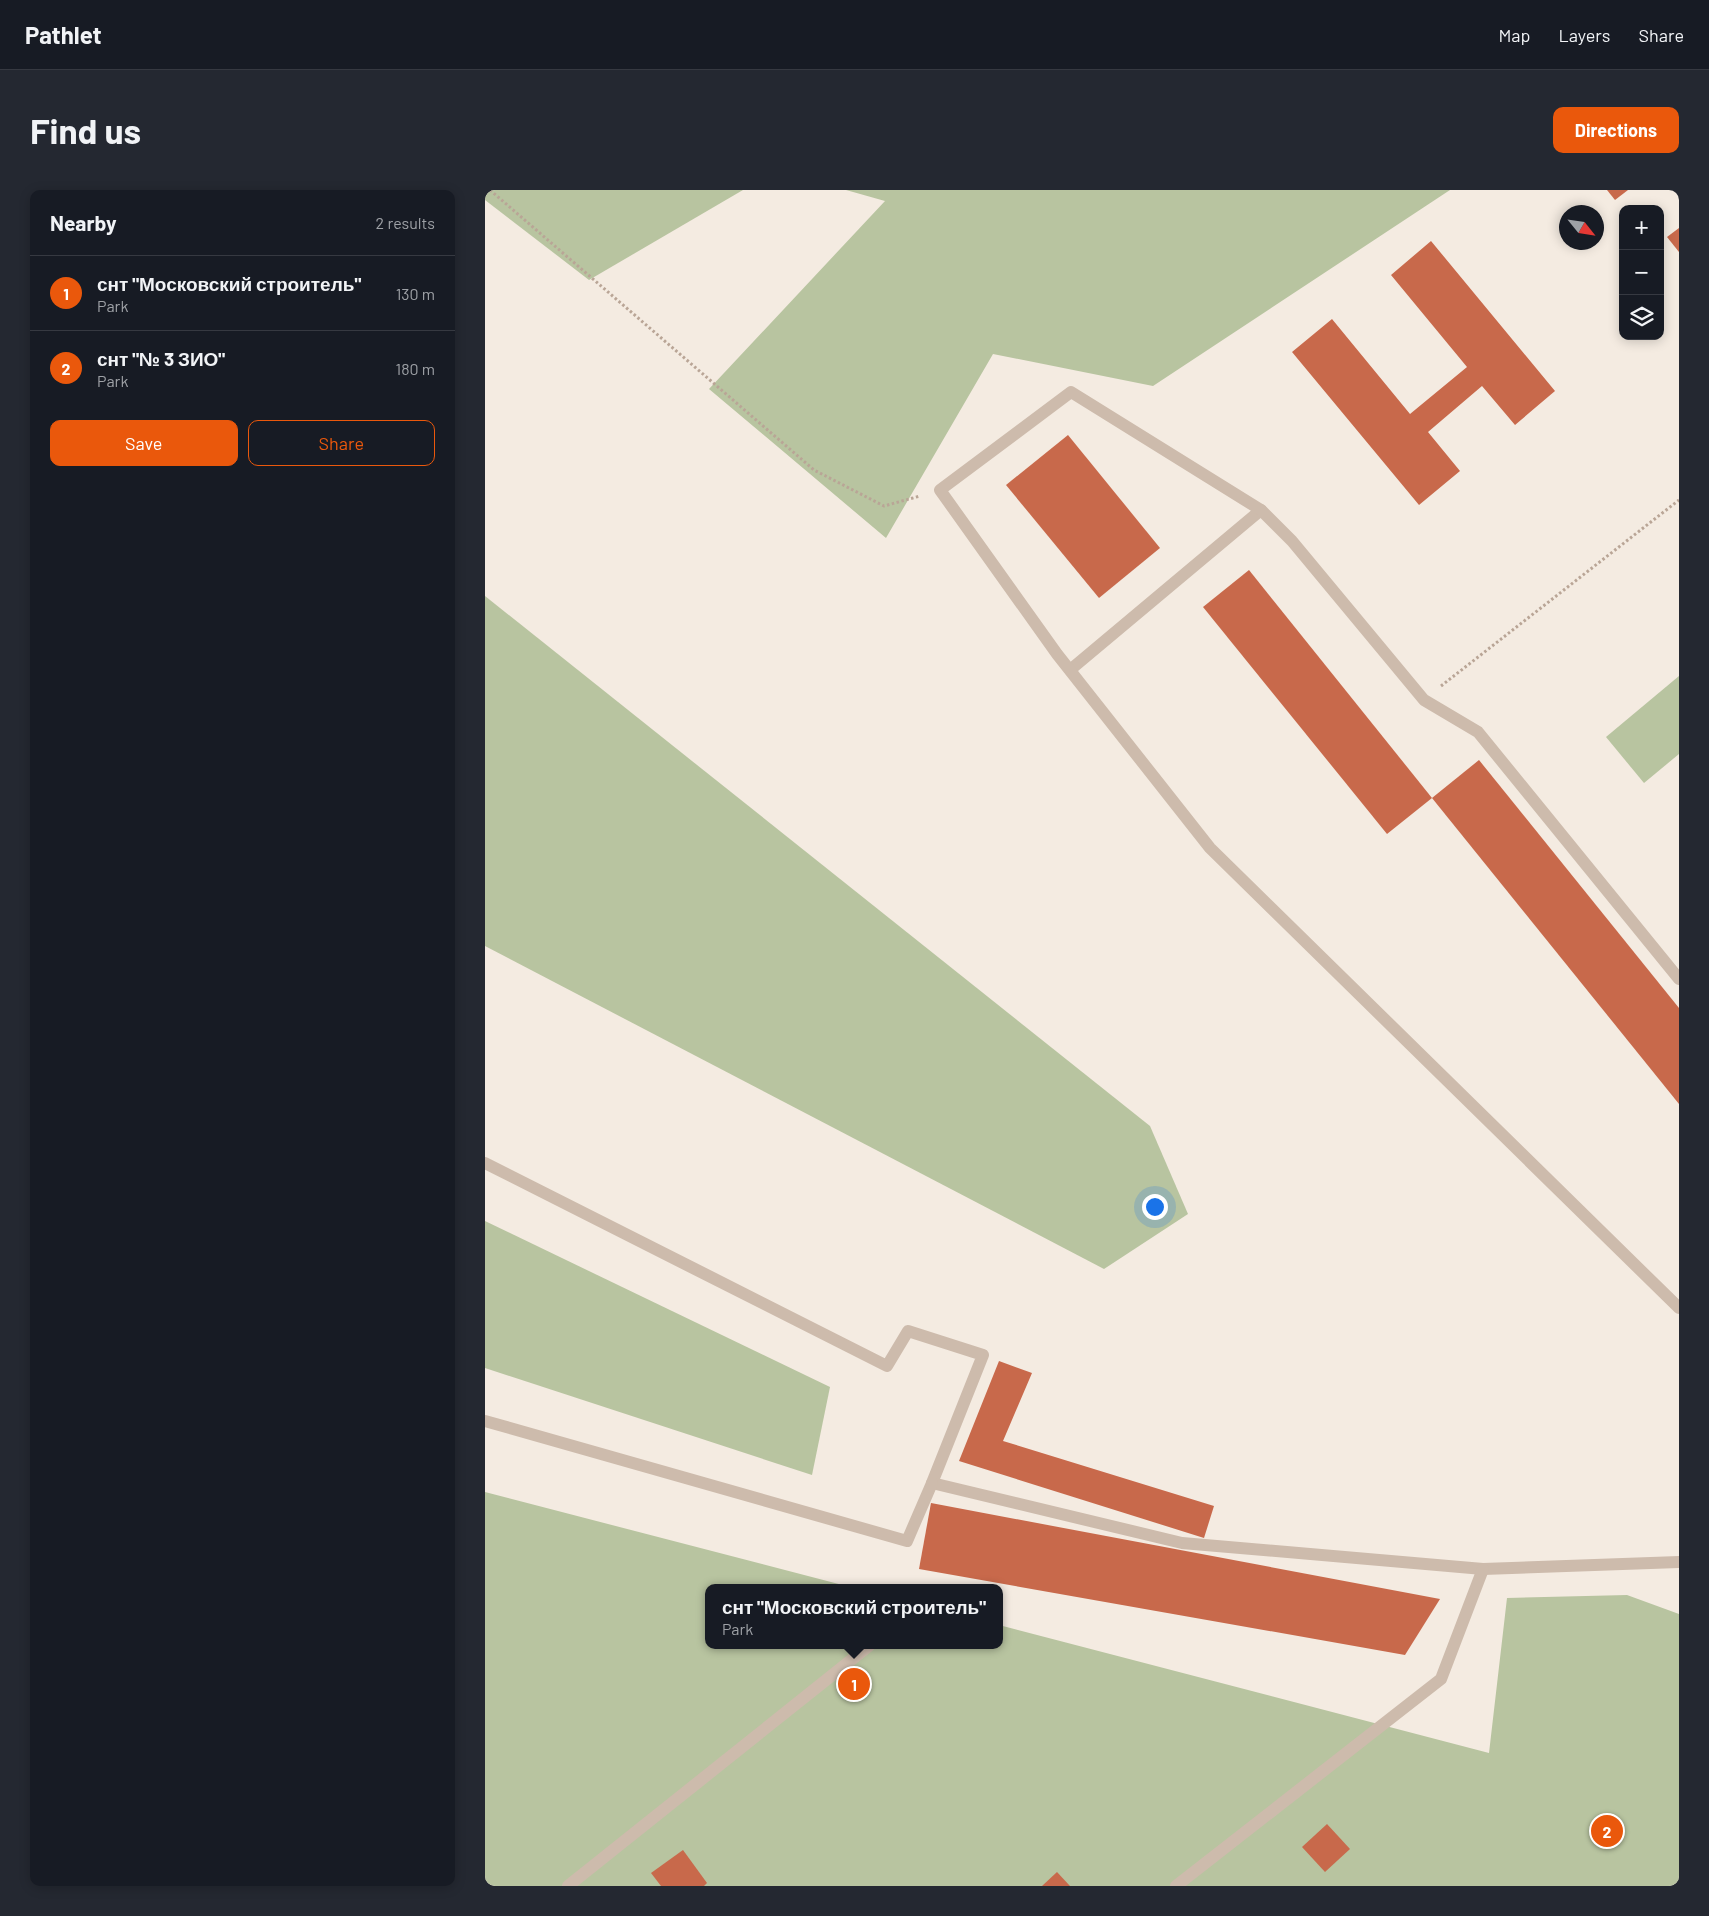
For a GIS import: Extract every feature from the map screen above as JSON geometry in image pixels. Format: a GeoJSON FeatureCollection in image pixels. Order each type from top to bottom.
{"type":"FeatureCollection","features":[{"type":"Feature","properties":{"kind":"lane"},"geometry":{"type":"LineString","coordinates":[[1679,979],[1478,732],[1424,700],[1292,541],[1261,510],[1071,392],[941,490],[1070,670],[1210,848],[1679,1308]]}},
{"type":"Feature","properties":{"kind":"lane"},"geometry":{"type":"LineString","coordinates":[[1070,670],[1261,510]]}},
{"type":"Feature","properties":{"kind":"lane"},"geometry":{"type":"LineString","coordinates":[[485,1163],[887,1366],[908,1331],[983,1355],[907,1541],[485,1421]]}},
{"type":"Feature","properties":{"kind":"lane"},"geometry":{"type":"LineString","coordinates":[[932,1483],[1182,1543],[1483,1569],[1679,1562]]}},
{"type":"Feature","properties":{"kind":"lane"},"geometry":{"type":"LineString","coordinates":[[1176,1886],[1441,1679],[1483,1569]]}},
{"type":"Feature","properties":{"kind":"lane"},"geometry":{"type":"LineString","coordinates":[[568,1886],[865,1649]]}},
{"type":"Feature","properties":{"kind":"path"},"geometry":{"type":"LineString","coordinates":[[490,190],[814,470],[884,506],[941,490]]}},
{"type":"Feature","properties":{"kind":"path"},"geometry":{"type":"LineString","coordinates":[[1424,700],[1679,500]]}},
{"type":"Feature","properties":{"kind":"green space"},"geometry":{"type":"Polygon","coordinates":[[[485,190],[743,190],[589,280],[485,200],[485,190]]]}},
{"type":"Feature","properties":{"kind":"green space"},"geometry":{"type":"Polygon","coordinates":[[[846,190],[1450,190],[1153,386],[993,354],[886,538],[709,389],[885,201],[846,190]]]}},
{"type":"Feature","properties":{"kind":"green space"},"geometry":{"type":"Polygon","coordinates":[[[485,596],[1150,1126],[1188,1214],[1104,1269],[485,946],[485,596]]]}},
{"type":"Feature","properties":{"kind":"green space"},"geometry":{"type":"Polygon","coordinates":[[[1679,676],[1679,754],[1644,783],[1606,737],[1679,676]]]}},
{"type":"Feature","properties":{"kind":"green space"},"geometry":{"type":"Polygon","coordinates":[[[485,1221],[830,1387],[812,1475],[485,1368],[485,1221]]]}},
{"type":"Feature","properties":{"kind":"green space"},"geometry":{"type":"Polygon","coordinates":[[[485,1492],[839,1584],[705,1584],[705,1649],[1003,1649],[1003,1626],[1489,1753],[1507,1598],[1627,1595],[1679,1614],[1679,1886],[485,1886],[485,1492]]]}},
{"type":"Feature","properties":{"kind":"building"},"geometry":{"type":"Polygon","coordinates":[[[1607,190],[1628,190],[1615,200],[1607,190]]]}},
{"type":"Feature","properties":{"kind":"building"},"geometry":{"type":"Polygon","coordinates":[[[1679,228],[1679,252],[1667,237],[1679,228]]]}},
{"type":"Feature","properties":{"kind":"building"},"geometry":{"type":"Polygon","coordinates":[[[1431,241],[1555,391],[1515,425],[1482,386],[1428,432],[1460,471],[1419,505],[1292,352],[1332,319],[1410,414],[1467,367],[1391,275],[1431,241]]]}},
{"type":"Feature","properties":{"kind":"building"},"geometry":{"type":"Polygon","coordinates":[[[1068,435],[1160,548],[1099,598],[1006,485],[1068,435]]]}},
{"type":"Feature","properties":{"kind":"building"},"geometry":{"type":"Polygon","coordinates":[[[1249,570],[1432,798],[1387,834],[1203,607],[1249,570]]]}},
{"type":"Feature","properties":{"kind":"building"},"geometry":{"type":"Polygon","coordinates":[[[1479,760],[1679,1008],[1679,1104],[1432,798],[1479,760]]]}},
{"type":"Feature","properties":{"kind":"building"},"geometry":{"type":"Polygon","coordinates":[[[999,1361],[1032,1373],[1003,1441],[1214,1506],[1204,1538],[959,1461],[999,1361]]]}},
{"type":"Feature","properties":{"kind":"building"},"geometry":{"type":"Polygon","coordinates":[[[931,1503],[1440,1599],[1405,1655],[919,1569],[931,1503]]]}},
{"type":"Feature","properties":{"kind":"building"},"geometry":{"type":"Polygon","coordinates":[[[1327,1824],[1350,1849],[1325,1872],[1302,1847],[1327,1824]]]}},
{"type":"Feature","properties":{"kind":"building"},"geometry":{"type":"Polygon","coordinates":[[[683,1850],[707,1883],[704,1886],[661,1886],[651,1873],[683,1850]]]}},
{"type":"Feature","properties":{"kind":"building"},"geometry":{"type":"Polygon","coordinates":[[[1057,1872],[1070,1886],[1042,1886],[1057,1872]]]}},
{"type":"Feature","properties":{"kind":"place","name":"снт \"Московский строитель\""},"geometry":{"type":"Point","coordinates":[854,1684]}},
{"type":"Feature","properties":{"kind":"place","name":"снт \"№ 3 ЗИО\""},"geometry":{"type":"Point","coordinates":[1607,1831]}}]}
